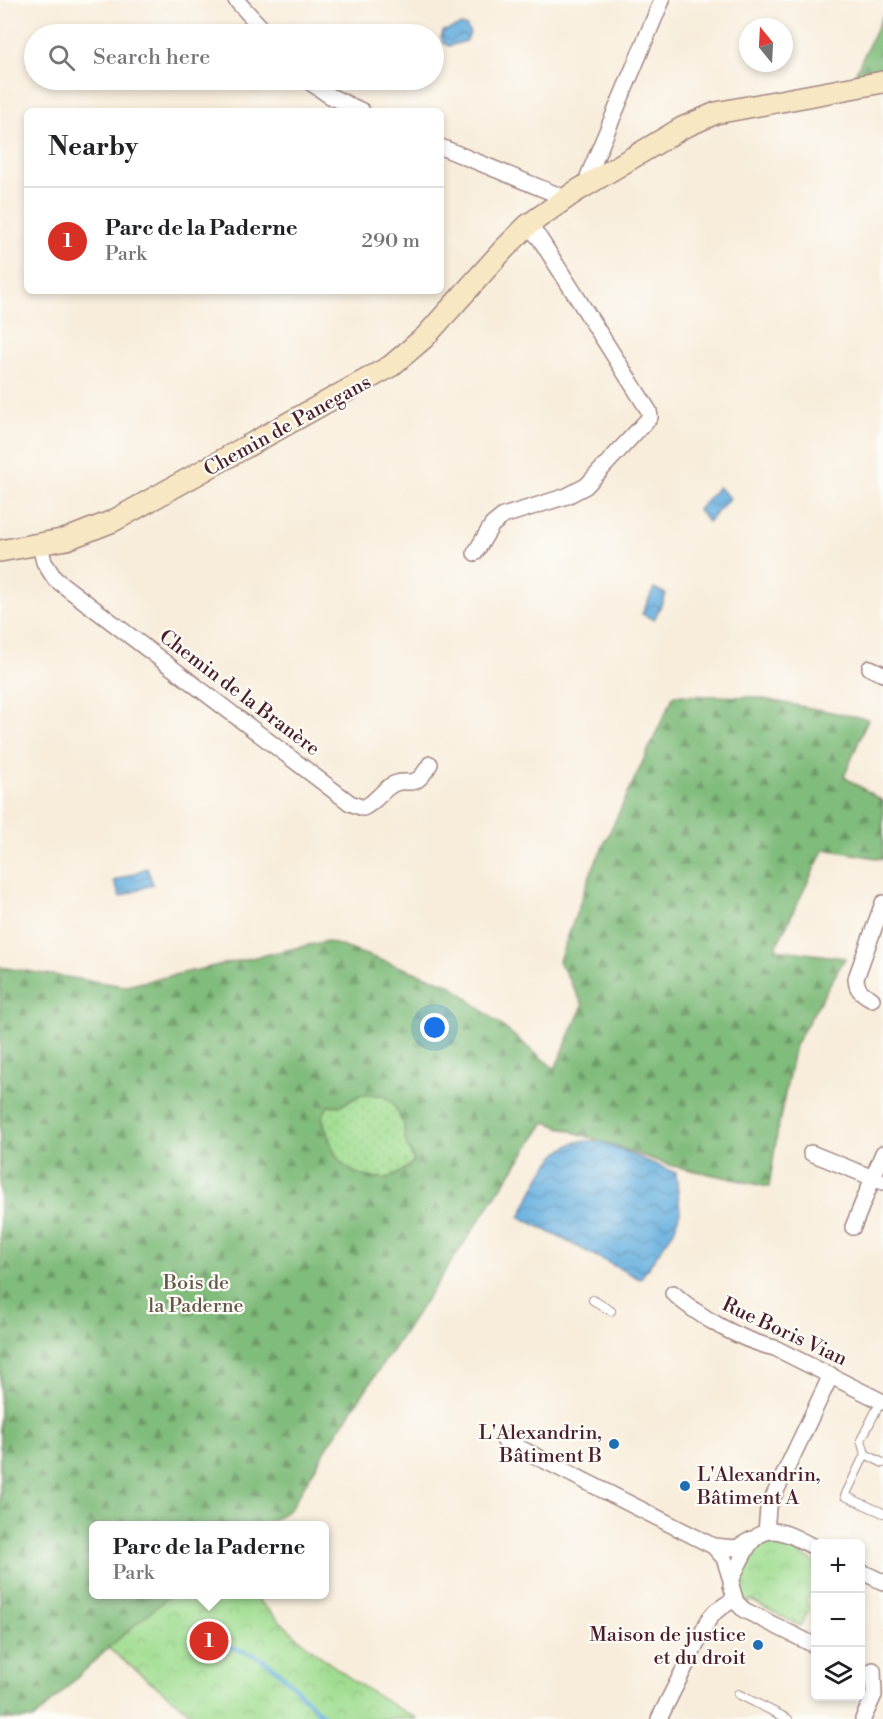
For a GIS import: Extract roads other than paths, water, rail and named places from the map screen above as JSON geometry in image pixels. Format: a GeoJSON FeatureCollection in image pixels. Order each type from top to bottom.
{"type":"FeatureCollection","features":[{"type":"Feature","properties":{"kind":"street"},"geometry":{"type":"LineString","coordinates":[[236,0],[258,24]]}},
{"type":"Feature","properties":{"kind":"street"},"geometry":{"type":"LineString","coordinates":[[585,186],[662,0]]}},
{"type":"Feature","properties":{"kind":"street","name":"Chemin de Panegans"},"geometry":{"type":"LineString","coordinates":[[0,551],[78,536],[130,513],[392,366],[424,337],[528,225],[565,198],[682,128],[716,112],[883,82]]}},
{"type":"Feature","properties":{"kind":"street"},"geometry":{"type":"LineString","coordinates":[[321,90],[356,108]]}},
{"type":"Feature","properties":{"kind":"street"},"geometry":{"type":"LineString","coordinates":[[444,148],[565,198]]}},
{"type":"Feature","properties":{"kind":"street"},"geometry":{"type":"LineString","coordinates":[[475,553],[492,525],[503,516],[567,496],[583,488],[650,417],[650,412],[540,239],[528,225]]}},
{"type":"Feature","properties":{"kind":"street","name":"Chemin de la Branère"},"geometry":{"type":"LineString","coordinates":[[40,544],[44,562],[55,579],[350,803],[363,808],[389,787],[397,783],[411,783],[418,780],[429,764]]}},
{"type":"Feature","properties":{"kind":"street"},"geometry":{"type":"LineString","coordinates":[[872,999],[860,992],[856,986],[856,978],[883,903]]}},
{"type":"Feature","properties":{"kind":"street"},"geometry":{"type":"LineString","coordinates":[[811,1153],[878,1180]]}},
{"type":"Feature","properties":{"kind":"street"},"geometry":{"type":"LineString","coordinates":[[853,1227],[878,1180],[883,1153]]}},
{"type":"Feature","properties":{"kind":"street","name":"Rue Boris Vian"},"geometry":{"type":"LineString","coordinates":[[673,1293],[690,1309],[746,1338],[775,1348],[882,1401]]}},
{"type":"Feature","properties":{"kind":"street"},"geometry":{"type":"LineString","coordinates":[[766,1532],[768,1508],[831,1376]]}},
{"type":"Feature","properties":{"kind":"street"},"geometry":{"type":"LineString","coordinates":[[504,1440],[713,1546],[724,1558],[734,1599],[744,1610],[811,1644]]}},
{"type":"Feature","properties":{"kind":"street"},"geometry":{"type":"LineString","coordinates":[[713,1546],[736,1548],[766,1532],[786,1533],[811,1546]]}},
{"type":"Feature","properties":{"kind":"street"},"geometry":{"type":"LineString","coordinates":[[731,1580],[752,1539]]}},
{"type":"Feature","properties":{"kind":"street"},"geometry":{"type":"LineString","coordinates":[[865,1573],[883,1582]]}},
{"type":"Feature","properties":{"kind":"street"},"geometry":{"type":"LineString","coordinates":[[659,1719],[709,1619],[716,1611],[734,1599]]}},
{"type":"Feature","properties":{"kind":"street"},"geometry":{"type":"LineString","coordinates":[[863,1719],[874,1695],[872,1669]]}},
{"type":"Feature","properties":{"kind":"lane"},"geometry":{"type":"LineString","coordinates":[[593,1300],[611,1311]]}},
{"type":"Feature","properties":{"kind":"lane"},"geometry":{"type":"LineString","coordinates":[[882,1401],[861,1440],[865,1454],[845,1496],[883,1513]]}},
{"type":"Feature","properties":{"kind":"lane"},"geometry":{"type":"LineString","coordinates":[[865,1454],[883,1463]]}},
{"type":"Feature","properties":{"kind":"lane"},"geometry":{"type":"LineString","coordinates":[[738,1694],[771,1715],[789,1719]]}},
{"type":"Feature","properties":{"kind":"water"},"geometry":{"type":"Polygon","coordinates":[[[462,25],[467,27],[470,33],[466,41],[449,46],[444,44],[444,31],[462,25]]]}},
{"type":"Feature","properties":{"kind":"water"},"geometry":{"type":"Polygon","coordinates":[[[718,487],[730,498],[708,522],[698,510],[718,487]]]}},
{"type":"Feature","properties":{"kind":"water"},"geometry":{"type":"Polygon","coordinates":[[[654,588],[666,594],[654,620],[642,614],[654,588]]]}},
{"type":"Feature","properties":{"kind":"water"},"geometry":{"type":"Polygon","coordinates":[[[147,868],[153,884],[120,897],[114,881],[147,868]]]}},
{"type":"Feature","properties":{"kind":"water"},"geometry":{"type":"Polygon","coordinates":[[[581,1141],[600,1141],[676,1173],[680,1212],[674,1231],[640,1279],[520,1217],[551,1161],[569,1145],[581,1141]]]}},
{"type":"Feature","properties":{"kind":"waterway"},"geometry":{"type":"LineString","coordinates":[[200,1634],[214,1644]]}},
{"type":"Feature","properties":{"kind":"waterway"},"geometry":{"type":"LineString","coordinates":[[223,1646],[242,1650],[270,1665],[327,1719]]}},
{"type":"Feature","properties":{"kind":"place","name":"L'Alexandrin, Bâtiment B"},"geometry":{"type":"Point","coordinates":[614,1444]}},
{"type":"Feature","properties":{"kind":"place","name":"L'Alexandrin, Bâtiment A"},"geometry":{"type":"Point","coordinates":[685,1486]}},
{"type":"Feature","properties":{"kind":"place","name":"Parc de la Paderne"},"geometry":{"type":"Point","coordinates":[209,1641]}},
{"type":"Feature","properties":{"kind":"place","name":"Maison de justice et du droit"},"geometry":{"type":"Point","coordinates":[758,1645]}},
{"type":"Feature","properties":{"kind":"park label","name":"Bois de la Paderne"},"geometry":{"type":"Point","coordinates":[196,1294]}}]}
